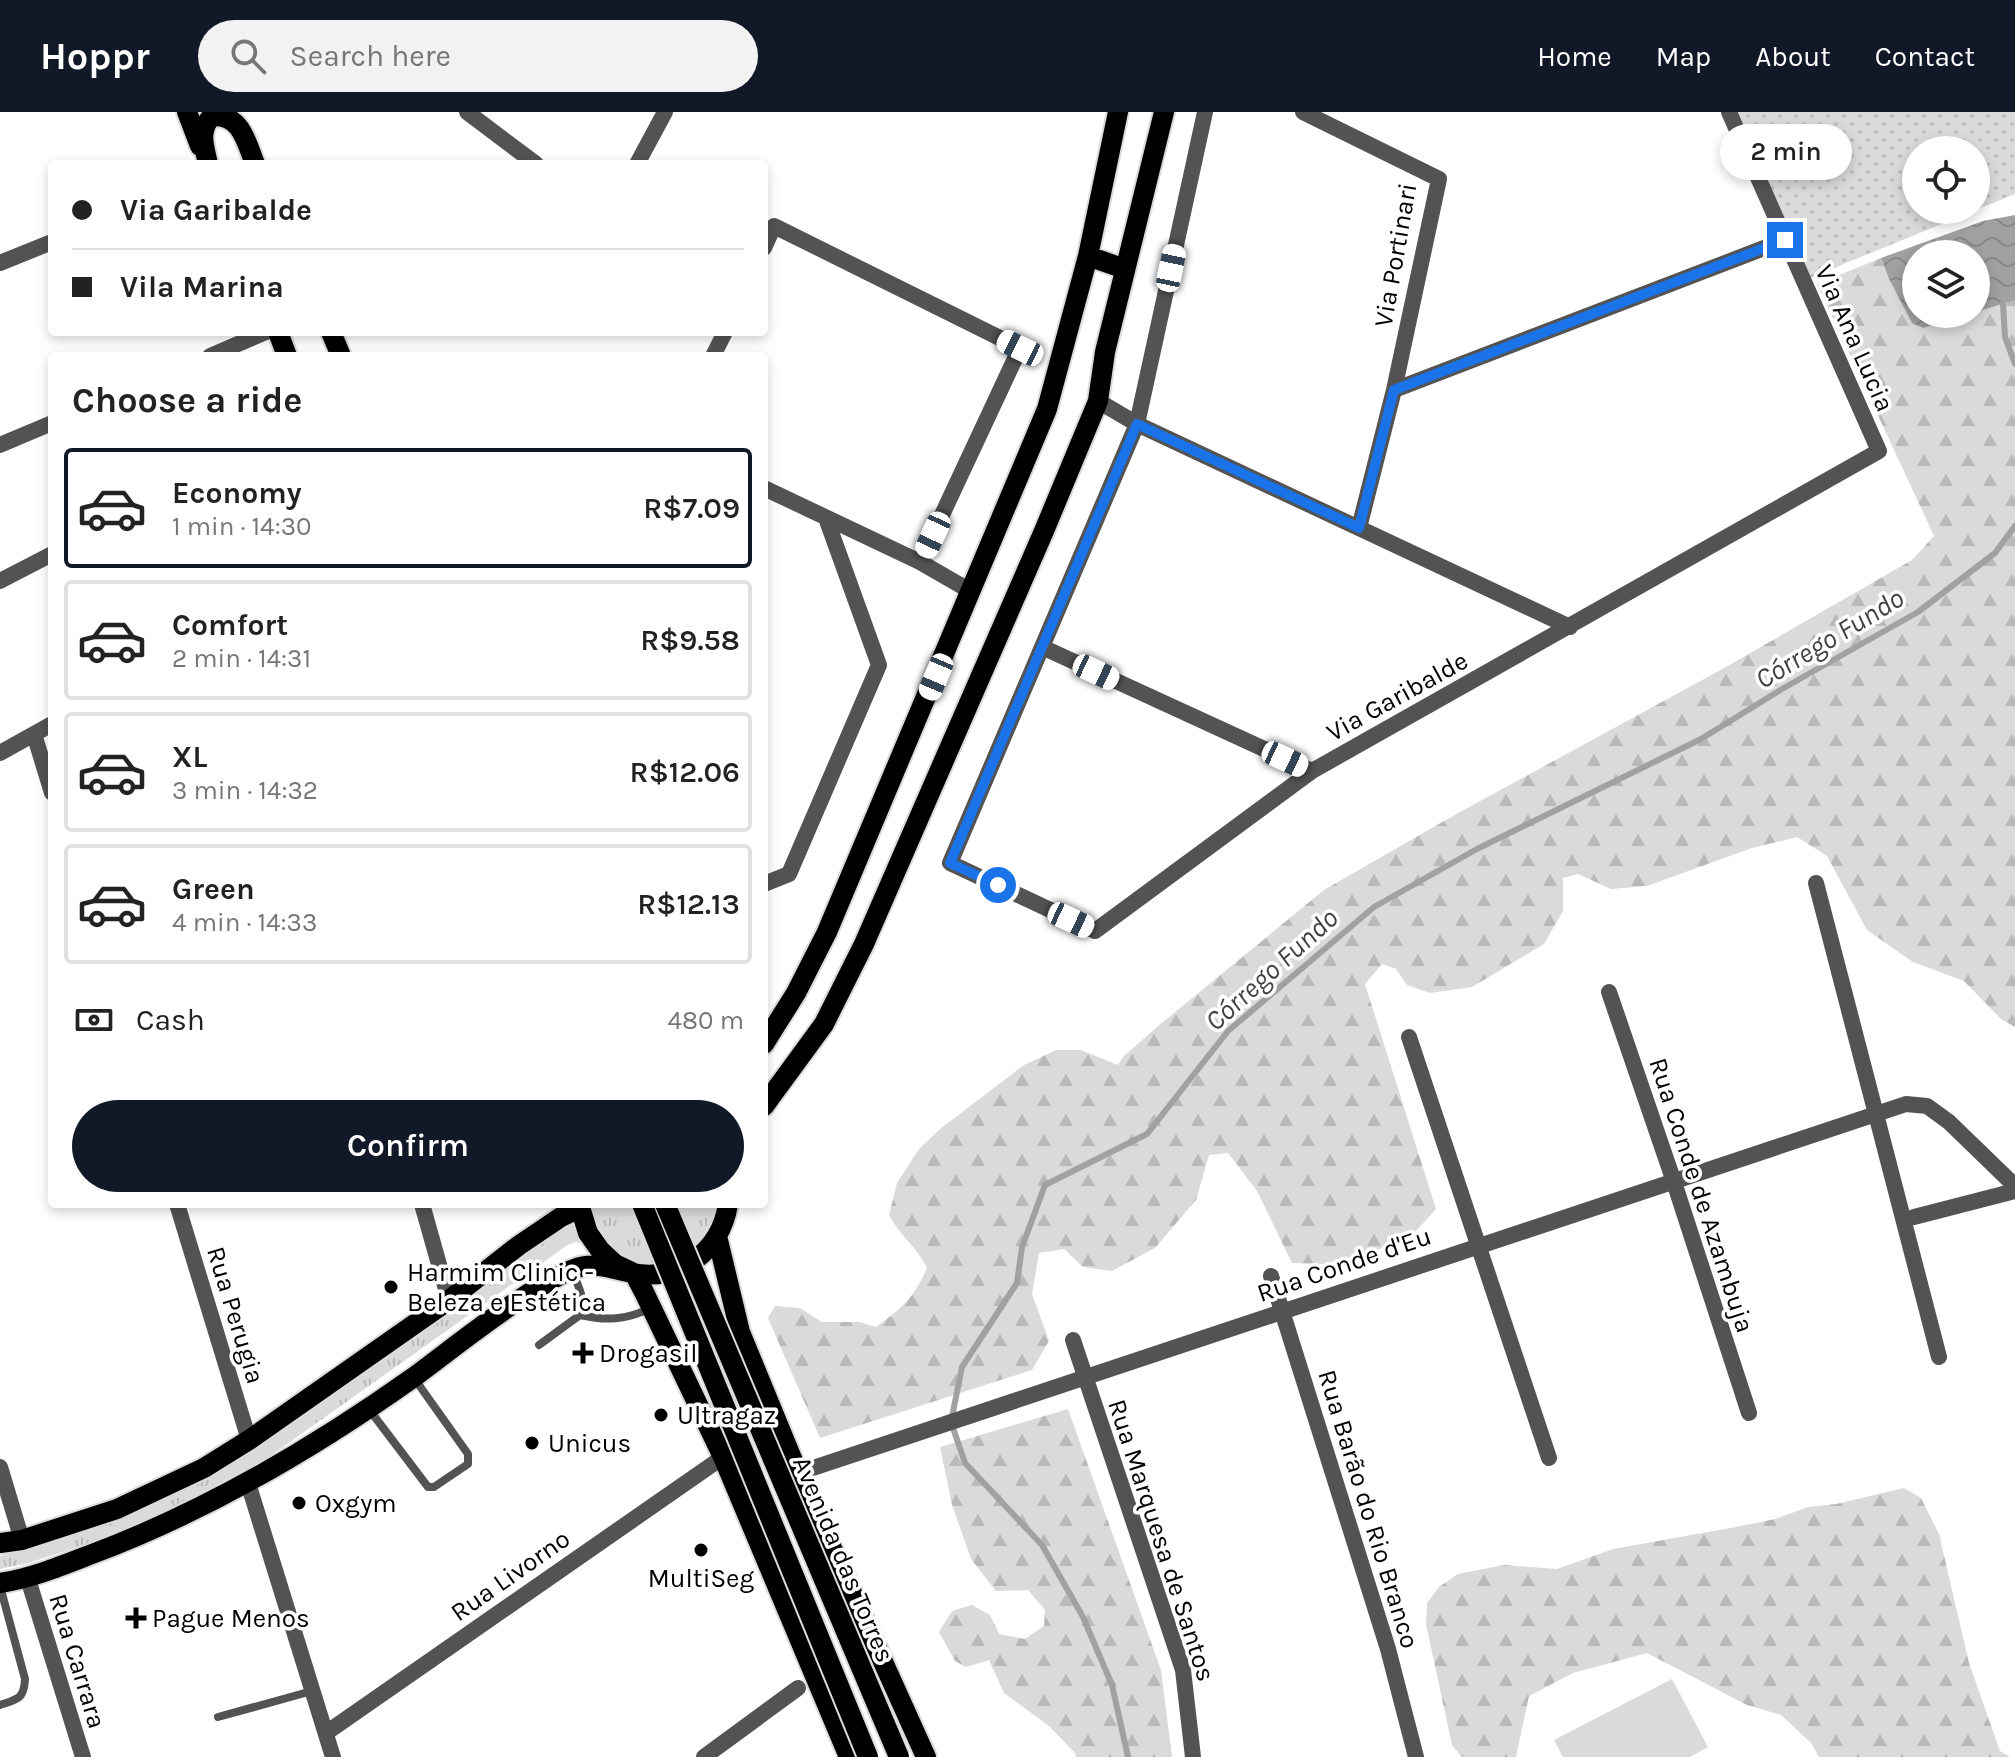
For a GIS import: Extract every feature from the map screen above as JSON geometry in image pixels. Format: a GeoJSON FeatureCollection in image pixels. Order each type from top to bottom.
{"type":"FeatureCollection","features":[{"type":"Feature","properties":{"kind":"main road"},"geometry":{"type":"LineString","coordinates":[[187,112],[206,160]]}},
{"type":"Feature","properties":{"kind":"main road"},"geometry":{"type":"LineString","coordinates":[[242,112],[261,160]]}},
{"type":"Feature","properties":{"kind":"main road"},"geometry":{"type":"LineString","coordinates":[[768,1101],[824,1024],[864,944],[1098,401],[1105,352],[1164,112]]}},
{"type":"Feature","properties":{"kind":"main road"},"geometry":{"type":"LineString","coordinates":[[768,1038],[796,993],[827,932],[1047,409],[1088,256],[1113,113]]}},
{"type":"Feature","properties":{"kind":"main road"},"geometry":{"type":"LineString","coordinates":[[207,160],[202,137],[204,124],[212,116],[223,115],[235,121],[253,160]]}},
{"type":"Feature","properties":{"kind":"main road"},"geometry":{"type":"LineString","coordinates":[[1088,256],[1125,269]]}},
{"type":"Feature","properties":{"kind":"main road"},"geometry":{"type":"LineString","coordinates":[[0,1543],[22,1540],[117,1509],[204,1468],[249,1440],[449,1300],[518,1246],[577,1208]]}},
{"type":"Feature","properties":{"kind":"main road"},"geometry":{"type":"LineString","coordinates":[[581,1208],[588,1233],[600,1250],[615,1264],[634,1273],[723,1457],[849,1757]]}},
{"type":"Feature","properties":{"kind":"main road","name":"Avenida das Torres"},"geometry":{"type":"LineString","coordinates":[[644,1208],[868,1757]]}},
{"type":"Feature","properties":{"kind":"main road","name":"Avenida das Torres"},"geometry":{"type":"LineString","coordinates":[[667,1208],[899,1757]]}},
{"type":"Feature","properties":{"kind":"main road"},"geometry":{"type":"LineString","coordinates":[[0,1584],[28,1579],[139,1536],[248,1483],[368,1408],[506,1308],[571,1269],[598,1265],[653,1275],[673,1272],[690,1264],[705,1252],[723,1219]]}},
{"type":"Feature","properties":{"kind":"main road"},"geometry":{"type":"LineString","coordinates":[[723,1219],[740,1332],[798,1473],[926,1757]]}},
{"type":"Feature","properties":{"kind":"street"},"geometry":{"type":"LineString","coordinates":[[467,112],[531,160]]}},
{"type":"Feature","properties":{"kind":"street"},"geometry":{"type":"LineString","coordinates":[[639,160],[665,112]]}},
{"type":"Feature","properties":{"kind":"street"},"geometry":{"type":"LineString","coordinates":[[1205,112],[1137,424],[1042,647],[1312,771]]}},
{"type":"Feature","properties":{"kind":"street","name":"Via Portinari"},"geometry":{"type":"LineString","coordinates":[[1303,112],[1439,179],[1394,390]]}},
{"type":"Feature","properties":{"kind":"street","name":"Via Ana Lucia"},"geometry":{"type":"LineString","coordinates":[[1729,112],[1879,451]]}},
{"type":"Feature","properties":{"kind":"street"},"geometry":{"type":"LineString","coordinates":[[768,239],[774,226],[1020,348],[920,562]]}},
{"type":"Feature","properties":{"kind":"street"},"geometry":{"type":"LineString","coordinates":[[1359,528],[1394,390],[1785,240]]}},
{"type":"Feature","properties":{"kind":"street"},"geometry":{"type":"LineString","coordinates":[[0,263],[48,244]]}},
{"type":"Feature","properties":{"kind":"street"},"geometry":{"type":"LineString","coordinates":[[219,352],[257,336]]}},
{"type":"Feature","properties":{"kind":"street"},"geometry":{"type":"LineString","coordinates":[[1098,401],[1137,424],[1570,627]]}},
{"type":"Feature","properties":{"kind":"street"},"geometry":{"type":"LineString","coordinates":[[0,445],[48,425]]}},
{"type":"Feature","properties":{"kind":"street","name":"Via Garibalde"},"geometry":{"type":"LineString","coordinates":[[1042,647],[950,863],[1095,931],[1312,771],[1879,451]]}},
{"type":"Feature","properties":{"kind":"street"},"geometry":{"type":"LineString","coordinates":[[768,490],[920,562],[972,592]]}},
{"type":"Feature","properties":{"kind":"street"},"geometry":{"type":"LineString","coordinates":[[768,882],[789,874],[879,665],[826,518]]}},
{"type":"Feature","properties":{"kind":"street"},"geometry":{"type":"LineString","coordinates":[[0,581],[48,556]]}},
{"type":"Feature","properties":{"kind":"street"},"geometry":{"type":"LineString","coordinates":[[0,753],[48,726]]}},
{"type":"Feature","properties":{"kind":"street"},"geometry":{"type":"LineString","coordinates":[[34,734],[48,780]]}},
{"type":"Feature","properties":{"kind":"street"},"geometry":{"type":"LineString","coordinates":[[1816,883],[1939,1357]]}},
{"type":"Feature","properties":{"kind":"street","name":"Rua Conde de Azambuja"},"geometry":{"type":"LineString","coordinates":[[1609,992],[1749,1413]]}},
{"type":"Feature","properties":{"kind":"street"},"geometry":{"type":"LineString","coordinates":[[1409,1037],[1549,1458]]}},
{"type":"Feature","properties":{"kind":"street","name":"Rua Conde d'Eu"},"geometry":{"type":"LineString","coordinates":[[798,1473],[1673,1179],[1906,1104],[1927,1106],[1949,1122],[2015,1188]]}},
{"type":"Feature","properties":{"kind":"street"},"geometry":{"type":"LineString","coordinates":[[1914,1217],[2015,1188]]}},
{"type":"Feature","properties":{"kind":"street","name":"Rua Perugia"},"geometry":{"type":"LineString","coordinates":[[178,1208],[249,1440]]}},
{"type":"Feature","properties":{"kind":"street"},"geometry":{"type":"LineString","coordinates":[[423,1208],[449,1300]]}},
{"type":"Feature","properties":{"kind":"street","name":"Rua Barão do Rio Branco"},"geometry":{"type":"LineString","coordinates":[[1271,1276],[1388,1649],[1416,1757]]}},
{"type":"Feature","properties":{"kind":"street","name":"Rua Marquesa de Santos"},"geometry":{"type":"LineString","coordinates":[[1073,1340],[1183,1670],[1193,1757]]}},
{"type":"Feature","properties":{"kind":"street","name":"Rua Livorno"},"geometry":{"type":"LineString","coordinates":[[326,1733],[723,1457]]}},
{"type":"Feature","properties":{"kind":"street"},"geometry":{"type":"LineString","coordinates":[[0,1467],[22,1540]]}},
{"type":"Feature","properties":{"kind":"street"},"geometry":{"type":"LineString","coordinates":[[248,1483],[333,1757]]}},
{"type":"Feature","properties":{"kind":"street","name":"Rua Carrara"},"geometry":{"type":"LineString","coordinates":[[28,1579],[83,1757]]}},
{"type":"Feature","properties":{"kind":"street"},"geometry":{"type":"LineString","coordinates":[[704,1757],[798,1688]]}},
{"type":"Feature","properties":{"kind":"lane"},"geometry":{"type":"LineString","coordinates":[[539,1345],[580,1315],[583,1298],[571,1269]]}},
{"type":"Feature","properties":{"kind":"lane"},"geometry":{"type":"LineString","coordinates":[[580,1315],[618,1320],[651,1308]]}},
{"type":"Feature","properties":{"kind":"lane"},"geometry":{"type":"LineString","coordinates":[[368,1408],[428,1487],[434,1487],[468,1464],[468,1454],[413,1377]]}},
{"type":"Feature","properties":{"kind":"lane"},"geometry":{"type":"LineString","coordinates":[[0,1584],[25,1679],[24,1691],[18,1699],[0,1705]]}},
{"type":"Feature","properties":{"kind":"lane"},"geometry":{"type":"LineString","coordinates":[[218,1717],[312,1691]]}},
{"type":"Feature","properties":{"kind":"green space"},"geometry":{"type":"Polygon","coordinates":[[[1734,112],[2015,112],[2015,194],[1990,204],[1990,136],[1902,136],[1902,224],[1942,224],[1807,279],[1734,112]]]}},
{"type":"Feature","properties":{"kind":"green space"},"geometry":{"type":"Polygon","coordinates":[[[1881,258],[1902,303],[1902,328],[1990,328],[1990,307],[2015,299],[2015,1027],[2001,1019],[1964,981],[1913,962],[1867,930],[1827,856],[1797,837],[1752,848],[1647,886],[1611,889],[1578,874],[1563,878],[1563,911],[1544,944],[1472,987],[1430,993],[1407,985],[1396,969],[1382,964],[1365,984],[1436,1209],[1417,1230],[1370,1254],[1326,1264],[1292,1263],[1257,1191],[1228,1153],[1209,1155],[1196,1200],[1155,1248],[1112,1271],[1083,1267],[1064,1249],[1039,1253],[1032,1294],[1049,1341],[1032,1370],[820,1438],[768,1318],[775,1306],[800,1308],[822,1322],[859,1322],[876,1327],[906,1302],[927,1268],[889,1215],[897,1183],[919,1149],[940,1129],[1024,1065],[1056,1050],[1081,1050],[1118,1065],[1157,1027],[1324,890],[1912,560],[1934,536],[1817,284],[1881,258]]]}},
{"type":"Feature","properties":{"kind":"green space"},"geometry":{"type":"Polygon","coordinates":[[[592,1208],[718,1208],[711,1230],[695,1248],[675,1260],[653,1264],[631,1260],[612,1249],[598,1230],[592,1208]]]}},
{"type":"Feature","properties":{"kind":"green space"},"geometry":{"type":"Polygon","coordinates":[[[570,1217],[580,1233],[581,1243],[566,1246],[249,1471],[113,1536],[0,1569],[0,1556],[44,1545],[114,1518],[560,1231],[570,1217]]]}},
{"type":"Feature","properties":{"kind":"green space"},"geometry":{"type":"Polygon","coordinates":[[[1068,1409],[1161,1670],[1172,1757],[1075,1757],[1076,1754],[1049,1726],[1004,1693],[989,1660],[966,1667],[955,1661],[939,1632],[952,1611],[972,1605],[990,1615],[999,1634],[1025,1639],[1044,1626],[1045,1610],[1028,1590],[996,1591],[971,1559],[952,1505],[940,1447],[1068,1409]]]}},
{"type":"Feature","properties":{"kind":"green space"},"geometry":{"type":"Polygon","coordinates":[[[1904,1488],[1921,1498],[1939,1534],[1969,1663],[2000,1751],[2010,1757],[1819,1757],[1812,1744],[1781,1715],[1747,1705],[1647,1653],[1573,1673],[1529,1696],[1516,1757],[1462,1757],[1452,1745],[1426,1624],[1427,1603],[1439,1587],[1458,1574],[1504,1565],[1557,1569],[1613,1549],[1775,1519],[1808,1507],[1836,1504],[1904,1488]]]}},
{"type":"Feature","properties":{"kind":"green space"},"geometry":{"type":"Polygon","coordinates":[[[1672,1679],[1708,1747],[1690,1757],[1563,1757],[1554,1740],[1672,1679]]]}},
{"type":"Feature","properties":{"kind":"water"},"geometry":{"type":"Polygon","coordinates":[[[2015,215],[2015,300],[1990,308],[1990,240],[1931,240],[1975,224],[1990,224],[1990,220],[2015,215]]]}},
{"type":"Feature","properties":{"kind":"water"},"geometry":{"type":"Polygon","coordinates":[[[1902,250],[1902,304],[1889,279],[1881,258],[1902,250]]]}},
{"type":"Feature","properties":{"kind":"waterway","name":"Córrego Fundo"},"geometry":{"type":"LineString","coordinates":[[2003,304],[2005,337],[2015,364]]}},
{"type":"Feature","properties":{"kind":"waterway","name":"Córrego Fundo"},"geometry":{"type":"LineString","coordinates":[[1128,1757],[1112,1685],[1083,1617],[1042,1545],[965,1463],[951,1422],[962,1367],[1017,1283],[1022,1247],[1045,1185],[1147,1134],[1228,1031],[1374,907],[1477,849],[1701,739],[1918,612],[1995,553],[2015,526]]}},
{"type":"Feature","properties":{"kind":"place","name":"Harmim Clinic - Beleza e Estética"},"geometry":{"type":"Point","coordinates":[391,1287]}},
{"type":"Feature","properties":{"kind":"place","name":"Drogasil"},"geometry":{"type":"Point","coordinates":[583,1353]}},
{"type":"Feature","properties":{"kind":"place","name":"Ultragaz"},"geometry":{"type":"Point","coordinates":[661,1415]}},
{"type":"Feature","properties":{"kind":"place","name":"Unicus"},"geometry":{"type":"Point","coordinates":[532,1443]}},
{"type":"Feature","properties":{"kind":"place","name":"Oxgym"},"geometry":{"type":"Point","coordinates":[299,1503]}},
{"type":"Feature","properties":{"kind":"place","name":"MultiSeg"},"geometry":{"type":"Point","coordinates":[701,1550]}},
{"type":"Feature","properties":{"kind":"place","name":"Pague Menos"},"geometry":{"type":"Point","coordinates":[136,1618]}},
{"type":"Feature","properties":{"kind":"route"},"geometry":{"type":"LineString","coordinates":[[998,885],[950,863],[1137,424],[1359,528],[1394,390],[1785,240]]}}]}
